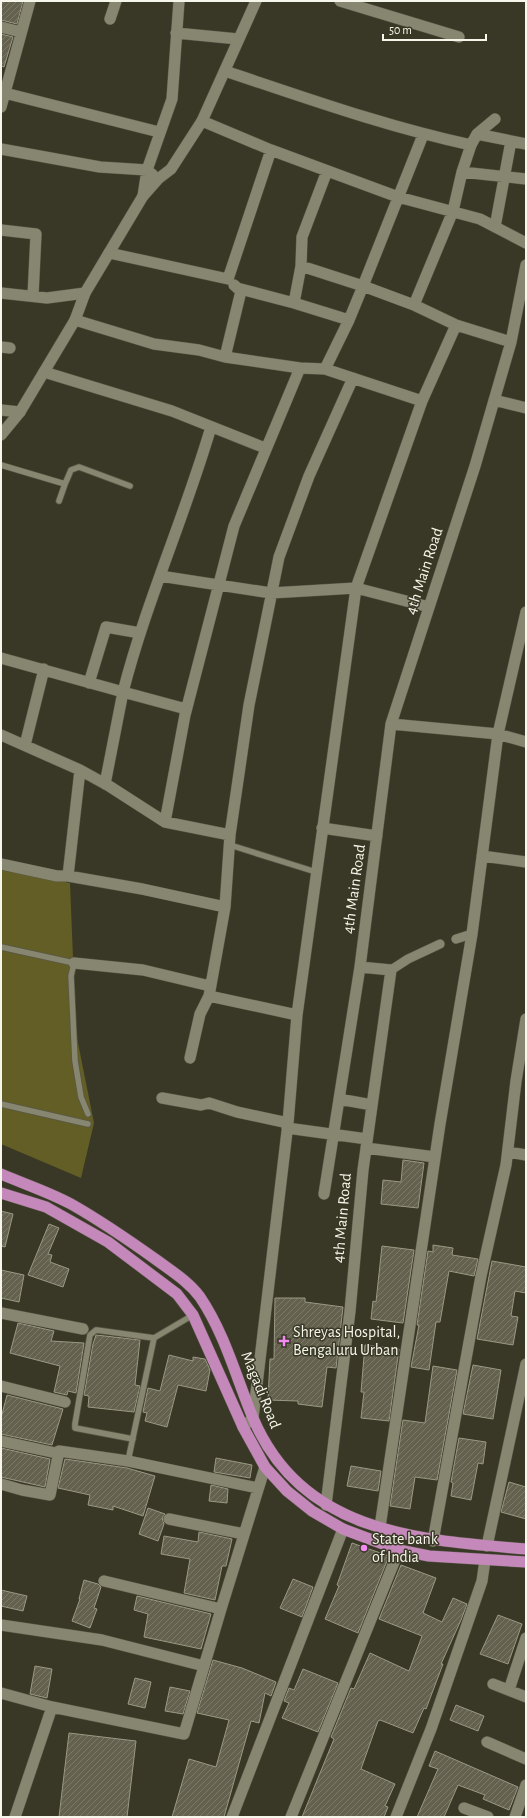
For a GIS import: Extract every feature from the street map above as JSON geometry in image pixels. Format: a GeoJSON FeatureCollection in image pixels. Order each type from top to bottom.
{"type":"FeatureCollection","features":[{"type":"Feature","properties":{"kind":"main road","name":"Magadi Road"},"geometry":{"type":"LineString","coordinates":[[1,1174],[70,1204],[146,1253],[184,1280],[200,1297],[226,1346],[253,1418],[268,1449],[298,1484],[326,1505],[346,1516],[432,1541],[526,1549]]}},
{"type":"Feature","properties":{"kind":"main road","name":"Magadi Road"},"geometry":{"type":"LineString","coordinates":[[1,1193],[46,1207],[108,1242],[177,1294],[193,1315],[243,1427],[265,1467],[287,1491],[312,1511],[343,1529],[399,1550],[429,1556],[526,1562]]}},
{"type":"Feature","properties":{"kind":"street"},"geometry":{"type":"LineString","coordinates":[[1,107],[3,92],[30,1]]}},
{"type":"Feature","properties":{"kind":"street"},"geometry":{"type":"LineString","coordinates":[[110,19],[116,1]]}},
{"type":"Feature","properties":{"kind":"street"},"geometry":{"type":"LineString","coordinates":[[143,196],[147,170],[159,132],[172,99],[176,33],[180,1]]}},
{"type":"Feature","properties":{"kind":"street"},"geometry":{"type":"LineString","coordinates":[[1,435],[20,412],[76,320],[85,293],[143,196],[158,179],[171,169],[202,121],[256,1]]}},
{"type":"Feature","properties":{"kind":"street"},"geometry":{"type":"LineString","coordinates":[[340,1],[459,37]]}},
{"type":"Feature","properties":{"kind":"street"},"geometry":{"type":"LineString","coordinates":[[1,28],[21,32]]}},
{"type":"Feature","properties":{"kind":"street"},"geometry":{"type":"LineString","coordinates":[[176,33],[238,39]]}},
{"type":"Feature","properties":{"kind":"street"},"geometry":{"type":"LineString","coordinates":[[224,71],[337,109],[423,135],[471,145]]}},
{"type":"Feature","properties":{"kind":"street"},"geometry":{"type":"LineString","coordinates":[[3,92],[159,132]]}},
{"type":"Feature","properties":{"kind":"street"},"geometry":{"type":"LineString","coordinates":[[414,305],[453,211],[462,172],[471,145],[478,134],[496,119]]}},
{"type":"Feature","properties":{"kind":"street"},"geometry":{"type":"LineString","coordinates":[[202,121],[271,150],[398,197],[480,219],[526,243]]}},
{"type":"Feature","properties":{"kind":"street"},"geometry":{"type":"LineString","coordinates":[[478,134],[526,144]]}},
{"type":"Feature","properties":{"kind":"street"},"geometry":{"type":"LineString","coordinates":[[325,369],[349,320],[423,135]]}},
{"type":"Feature","properties":{"kind":"street"},"geometry":{"type":"LineString","coordinates":[[495,227],[512,141]]}},
{"type":"Feature","properties":{"kind":"street"},"geometry":{"type":"LineString","coordinates":[[1,148],[100,167],[147,170],[158,179]]}},
{"type":"Feature","properties":{"kind":"street"},"geometry":{"type":"LineString","coordinates":[[228,279],[271,150]]}},
{"type":"Feature","properties":{"kind":"street"},"geometry":{"type":"LineString","coordinates":[[294,302],[301,266],[302,237],[327,171]]}},
{"type":"Feature","properties":{"kind":"street"},"geometry":{"type":"LineString","coordinates":[[462,172],[526,179]]}},
{"type":"Feature","properties":{"kind":"street"},"geometry":{"type":"LineString","coordinates":[[1,230],[36,233],[32,296]]}},
{"type":"Feature","properties":{"kind":"street"},"geometry":{"type":"LineString","coordinates":[[109,253],[228,279],[241,291],[225,357]]}},
{"type":"Feature","properties":{"kind":"street","name":"4th Main Road"},"geometry":{"type":"LineString","coordinates":[[324,1194],[360,967],[391,724],[475,466],[511,342],[526,265]]}},
{"type":"Feature","properties":{"kind":"street"},"geometry":{"type":"LineString","coordinates":[[301,266],[363,286],[414,305],[456,325],[511,342]]}},
{"type":"Feature","properties":{"kind":"street"},"geometry":{"type":"LineString","coordinates":[[237,288],[294,302],[349,320]]}},
{"type":"Feature","properties":{"kind":"street"},"geometry":{"type":"LineString","coordinates":[[1,293],[47,298],[85,293]]}},
{"type":"Feature","properties":{"kind":"street"},"geometry":{"type":"LineString","coordinates":[[76,320],[154,344],[199,350],[225,357],[300,368],[325,369],[422,401]]}},
{"type":"Feature","properties":{"kind":"street"},"geometry":{"type":"LineString","coordinates":[[243,1427],[253,1418],[287,1125],[297,1015],[356,588],[422,401],[456,325]]}},
{"type":"Feature","properties":{"kind":"street"},"geometry":{"type":"LineString","coordinates":[[165,822],[186,709],[234,526],[265,448],[300,368]]}},
{"type":"Feature","properties":{"kind":"street"},"geometry":{"type":"LineString","coordinates":[[44,372],[172,411],[265,448]]}},
{"type":"Feature","properties":{"kind":"street"},"geometry":{"type":"LineString","coordinates":[[190,1058],[200,1014],[210,991],[224,907],[230,840],[249,705],[279,557],[309,476],[353,378]]}},
{"type":"Feature","properties":{"kind":"street"},"geometry":{"type":"LineString","coordinates":[[494,400],[526,408]]}},
{"type":"Feature","properties":{"kind":"street"},"geometry":{"type":"LineString","coordinates":[[1,410],[20,412]]}},
{"type":"Feature","properties":{"kind":"street"},"geometry":{"type":"LineString","coordinates":[[105,784],[123,692],[134,650],[196,476],[210,427]]}},
{"type":"Feature","properties":{"kind":"street"},"geometry":{"type":"LineString","coordinates":[[160,576],[272,593],[356,588],[429,607]]}},
{"type":"Feature","properties":{"kind":"street"},"geometry":{"type":"LineString","coordinates":[[380,1527],[435,1157],[472,934],[498,734],[526,612]]}},
{"type":"Feature","properties":{"kind":"street"},"geometry":{"type":"LineString","coordinates":[[89,683],[106,627],[140,633]]}},
{"type":"Feature","properties":{"kind":"street"},"geometry":{"type":"LineString","coordinates":[[1,658],[186,709]]}},
{"type":"Feature","properties":{"kind":"street"},"geometry":{"type":"LineString","coordinates":[[25,745],[44,669]]}},
{"type":"Feature","properties":{"kind":"street"},"geometry":{"type":"LineString","coordinates":[[391,724],[498,734],[526,742]]}},
{"type":"Feature","properties":{"kind":"street"},"geometry":{"type":"LineString","coordinates":[[1,735],[80,770],[165,822],[230,840]]}},
{"type":"Feature","properties":{"kind":"street"},"geometry":{"type":"LineString","coordinates":[[68,876],[80,770]]}},
{"type":"Feature","properties":{"kind":"street"},"geometry":{"type":"LineString","coordinates":[[322,828],[377,836]]}},
{"type":"Feature","properties":{"kind":"street"},"geometry":{"type":"LineString","coordinates":[[482,856],[526,862]]}},
{"type":"Feature","properties":{"kind":"street"},"geometry":{"type":"LineString","coordinates":[[1,864],[58,876],[68,876],[142,889],[224,907]]}},
{"type":"Feature","properties":{"kind":"street"},"geometry":{"type":"LineString","coordinates":[[456,939],[472,934]]}},
{"type":"Feature","properties":{"kind":"street"},"geometry":{"type":"LineString","coordinates":[[360,967],[391,970],[408,959],[440,944]]}},
{"type":"Feature","properties":{"kind":"street"},"geometry":{"type":"LineString","coordinates":[[74,963],[143,970],[210,991],[297,1015]]}},
{"type":"Feature","properties":{"kind":"street","name":"4th Main Road"},"geometry":{"type":"LineString","coordinates":[[326,1505],[350,1312],[366,1143],[391,970]]}},
{"type":"Feature","properties":{"kind":"street"},"geometry":{"type":"LineString","coordinates":[[432,1541],[481,1276],[508,1152],[516,1081],[526,1020]]}},
{"type":"Feature","properties":{"kind":"street"},"geometry":{"type":"LineString","coordinates":[[162,1098],[201,1105],[209,1103],[287,1125],[435,1157]]}},
{"type":"Feature","properties":{"kind":"street"},"geometry":{"type":"LineString","coordinates":[[339,1099],[372,1105]]}},
{"type":"Feature","properties":{"kind":"street"},"geometry":{"type":"LineString","coordinates":[[508,1152],[526,1155]]}},
{"type":"Feature","properties":{"kind":"street"},"geometry":{"type":"LineString","coordinates":[[2,1316],[83,1329]]}},
{"type":"Feature","properties":{"kind":"street"},"geometry":{"type":"LineString","coordinates":[[487,1546],[526,1364]]}},
{"type":"Feature","properties":{"kind":"street"},"geometry":{"type":"LineString","coordinates":[[1,1386],[65,1402]]}},
{"type":"Feature","properties":{"kind":"street"},"geometry":{"type":"LineString","coordinates":[[1,1441],[56,1453],[59,1451],[128,1461],[258,1488]]}},
{"type":"Feature","properties":{"kind":"street"},"geometry":{"type":"LineString","coordinates":[[1,1484],[22,1490],[50,1495],[59,1451]]}},
{"type":"Feature","properties":{"kind":"street"},"geometry":{"type":"LineString","coordinates":[[1,1693],[52,1707],[184,1734],[220,1609],[265,1467]]}},
{"type":"Feature","properties":{"kind":"street"},"geometry":{"type":"LineString","coordinates":[[169,1519],[244,1534]]}},
{"type":"Feature","properties":{"kind":"street"},"geometry":{"type":"LineString","coordinates":[[232,1817],[343,1529]]}},
{"type":"Feature","properties":{"kind":"street"},"geometry":{"type":"LineString","coordinates":[[291,1817],[399,1550]]}},
{"type":"Feature","properties":{"kind":"street"},"geometry":{"type":"LineString","coordinates":[[396,1817],[430,1729],[482,1581],[485,1560]]}},
{"type":"Feature","properties":{"kind":"street"},"geometry":{"type":"LineString","coordinates":[[104,1580],[220,1609]]}},
{"type":"Feature","properties":{"kind":"street"},"geometry":{"type":"LineString","coordinates":[[1,1625],[102,1640],[204,1666]]}},
{"type":"Feature","properties":{"kind":"street"},"geometry":{"type":"LineString","coordinates":[[509,1690],[526,1638]]}},
{"type":"Feature","properties":{"kind":"street"},"geometry":{"type":"LineString","coordinates":[[494,1684],[526,1697]]}},
{"type":"Feature","properties":{"kind":"street"},"geometry":{"type":"LineString","coordinates":[[15,1817],[52,1707]]}},
{"type":"Feature","properties":{"kind":"street"},"geometry":{"type":"LineString","coordinates":[[487,1742],[526,1758]]}},
{"type":"Feature","properties":{"kind":"street"},"geometry":{"type":"LineString","coordinates":[[515,1817],[526,1785]]}},
{"type":"Feature","properties":{"kind":"street"},"geometry":{"type":"LineString","coordinates":[[464,1808],[488,1817]]}},
{"type":"Feature","properties":{"kind":"lane"},"geometry":{"type":"LineString","coordinates":[[1,465],[65,484]]}},
{"type":"Feature","properties":{"kind":"lane"},"geometry":{"type":"LineString","coordinates":[[59,501],[71,470],[80,467],[130,486]]}},
{"type":"Feature","properties":{"kind":"lane"},"geometry":{"type":"LineString","coordinates":[[230,840],[316,872]]}},
{"type":"Feature","properties":{"kind":"lane"},"geometry":{"type":"LineString","coordinates":[[1,947],[74,963],[71,976],[76,1061],[81,1097],[88,1114]]}},
{"type":"Feature","properties":{"kind":"lane"},"geometry":{"type":"LineString","coordinates":[[1,1104],[88,1124]]}},
{"type":"Feature","properties":{"kind":"lane"},"geometry":{"type":"LineString","coordinates":[[133,1439],[75,1428],[90,1335],[96,1330],[154,1338],[193,1315]]}},
{"type":"Feature","properties":{"kind":"lane"},"geometry":{"type":"LineString","coordinates":[[128,1461],[154,1338]]}},
{"type":"Feature","properties":{"kind":"shaded area"},"geometry":{"type":"Polygon","coordinates":[[[1,870],[70,883],[76,1033],[94,1123],[81,1178],[1,1144],[1,870]]]}},
{"type":"Feature","properties":{"kind":"building"},"geometry":{"type":"Polygon","coordinates":[[[1,1],[23,1],[17,24],[1,20],[1,1]]]}},
{"type":"Feature","properties":{"kind":"building"},"geometry":{"type":"Polygon","coordinates":[[[1,34],[13,37],[4,67],[1,66],[1,34]]]}},
{"type":"Feature","properties":{"kind":"building"},"geometry":{"type":"Polygon","coordinates":[[[403,1160],[424,1163],[418,1208],[381,1204],[383,1180],[401,1182],[403,1160]]]}},
{"type":"Feature","properties":{"kind":"building"},"geometry":{"type":"Polygon","coordinates":[[[1,1211],[13,1214],[5,1247],[1,1246],[1,1211]]]}},
{"type":"Feature","properties":{"kind":"building"},"geometry":{"type":"Polygon","coordinates":[[[49,1224],[59,1228],[48,1254],[52,1255],[50,1262],[69,1269],[63,1287],[28,1275],[49,1224]]]}},
{"type":"Feature","properties":{"kind":"building"},"geometry":{"type":"Polygon","coordinates":[[[433,1245],[453,1248],[452,1255],[478,1259],[474,1276],[449,1271],[440,1322],[436,1322],[429,1370],[411,1367],[419,1325],[417,1325],[428,1251],[433,1252],[433,1245]]]}},
{"type":"Feature","properties":{"kind":"building"},"geometry":{"type":"Polygon","coordinates":[[[382,1246],[414,1250],[403,1323],[371,1319],[373,1301],[376,1302],[382,1246]]]}},
{"type":"Feature","properties":{"kind":"building"},"geometry":{"type":"Polygon","coordinates":[[[492,1261],[526,1267],[526,1293],[515,1291],[511,1316],[518,1317],[513,1345],[477,1339],[492,1261]]]}},
{"type":"Feature","properties":{"kind":"building"},"geometry":{"type":"Polygon","coordinates":[[[1,1270],[24,1275],[19,1302],[1,1298],[1,1270]]]}},
{"type":"Feature","properties":{"kind":"building"},"geometry":{"type":"Polygon","coordinates":[[[275,1298],[305,1298],[305,1302],[343,1307],[336,1368],[327,1367],[322,1407],[298,1404],[298,1401],[268,1400],[270,1359],[274,1359],[275,1298]]]}},
{"type":"Feature","properties":{"kind":"building"},"geometry":{"type":"Polygon","coordinates":[[[18,1323],[54,1331],[51,1341],[84,1343],[76,1393],[68,1391],[67,1395],[54,1392],[60,1366],[10,1353],[18,1323]]]}},
{"type":"Feature","properties":{"kind":"building"},"geometry":{"type":"Polygon","coordinates":[[[96,1335],[140,1340],[135,1385],[140,1386],[134,1412],[88,1407],[89,1396],[84,1395],[96,1335]]]}},
{"type":"Feature","properties":{"kind":"building"},"geometry":{"type":"Polygon","coordinates":[[[365,1345],[399,1349],[389,1421],[361,1418],[364,1392],[361,1392],[365,1345]]]}},
{"type":"Feature","properties":{"kind":"building"},"geometry":{"type":"Polygon","coordinates":[[[169,1355],[193,1361],[193,1357],[205,1359],[210,1370],[206,1391],[178,1385],[167,1427],[145,1421],[147,1413],[143,1412],[148,1388],[160,1391],[169,1355]]]}},
{"type":"Feature","properties":{"kind":"building"},"geometry":{"type":"Polygon","coordinates":[[[473,1365],[501,1370],[493,1419],[463,1414],[473,1365]]]}},
{"type":"Feature","properties":{"kind":"building"},"geometry":{"type":"Polygon","coordinates":[[[433,1366],[457,1370],[437,1480],[415,1477],[410,1509],[390,1506],[403,1420],[425,1423],[433,1366]]]}},
{"type":"Feature","properties":{"kind":"building"},"geometry":{"type":"Polygon","coordinates":[[[7,1395],[63,1409],[52,1445],[1,1434],[1,1418],[7,1395]]]}},
{"type":"Feature","properties":{"kind":"building"},"geometry":{"type":"Polygon","coordinates":[[[459,1438],[486,1442],[483,1464],[478,1463],[471,1500],[451,1496],[453,1483],[451,1482],[459,1438]]]}},
{"type":"Feature","properties":{"kind":"building"},"geometry":{"type":"Polygon","coordinates":[[[1,1448],[50,1459],[45,1487],[1,1477],[1,1448]]]}},
{"type":"Feature","properties":{"kind":"building"},"geometry":{"type":"Polygon","coordinates":[[[216,1458],[252,1465],[250,1478],[214,1472],[216,1458]]]}},
{"type":"Feature","properties":{"kind":"building"},"geometry":{"type":"Polygon","coordinates":[[[65,1459],[127,1468],[155,1476],[143,1516],[113,1506],[113,1510],[88,1505],[90,1495],[58,1488],[65,1459]]]}},
{"type":"Feature","properties":{"kind":"building"},"geometry":{"type":"Polygon","coordinates":[[[351,1466],[381,1471],[378,1491],[347,1486],[351,1466]]]}},
{"type":"Feature","properties":{"kind":"building"},"geometry":{"type":"Polygon","coordinates":[[[509,1482],[526,1487],[526,1519],[501,1512],[509,1482]]]}},
{"type":"Feature","properties":{"kind":"building"},"geometry":{"type":"Polygon","coordinates":[[[211,1485],[228,1489],[227,1503],[209,1501],[211,1485]]]}},
{"type":"Feature","properties":{"kind":"building"},"geometry":{"type":"Polygon","coordinates":[[[148,1508],[165,1514],[162,1518],[164,1524],[158,1541],[139,1534],[148,1508]]]}},
{"type":"Feature","properties":{"kind":"building"},"geometry":{"type":"Polygon","coordinates":[[[199,1532],[232,1539],[226,1566],[222,1566],[215,1600],[184,1593],[190,1559],[161,1554],[164,1536],[198,1542],[199,1532]]]}},
{"type":"Feature","properties":{"kind":"building"},"geometry":{"type":"Polygon","coordinates":[[[352,1543],[389,1556],[358,1633],[325,1619],[339,1586],[337,1585],[352,1543]]]}},
{"type":"Feature","properties":{"kind":"building"},"geometry":{"type":"Polygon","coordinates":[[[401,1565],[436,1578],[423,1613],[442,1622],[453,1598],[467,1604],[441,1664],[443,1664],[426,1709],[424,1708],[413,1733],[380,1720],[378,1721],[361,1769],[395,1784],[385,1806],[388,1807],[384,1817],[302,1817],[334,1739],[331,1737],[351,1688],[354,1689],[370,1653],[409,1671],[422,1636],[379,1619],[401,1565]]]}},
{"type":"Feature","properties":{"kind":"building"},"geometry":{"type":"Polygon","coordinates":[[[293,1579],[313,1587],[302,1617],[280,1608],[293,1579]]]}},
{"type":"Feature","properties":{"kind":"building"},"geometry":{"type":"Polygon","coordinates":[[[84,1580],[98,1584],[101,1587],[94,1608],[97,1609],[90,1628],[72,1621],[80,1599],[84,1580]]]}},
{"type":"Feature","properties":{"kind":"building"},"geometry":{"type":"Polygon","coordinates":[[[1,1590],[27,1596],[23,1611],[1,1606],[1,1590]]]}},
{"type":"Feature","properties":{"kind":"building"},"geometry":{"type":"Polygon","coordinates":[[[137,1596],[211,1614],[201,1649],[144,1637],[148,1614],[134,1610],[137,1596]]]}},
{"type":"Feature","properties":{"kind":"building"},"geometry":{"type":"Polygon","coordinates":[[[498,1615],[522,1624],[508,1664],[480,1654],[498,1615]]]}},
{"type":"Feature","properties":{"kind":"building"},"geometry":{"type":"Polygon","coordinates":[[[213,1660],[242,1668],[276,1682],[271,1696],[265,1693],[259,1723],[251,1721],[224,1817],[172,1817],[189,1759],[216,1767],[229,1720],[197,1713],[213,1660]]]}},
{"type":"Feature","properties":{"kind":"building"},"geometry":{"type":"Polygon","coordinates":[[[35,1666],[52,1669],[47,1698],[30,1694],[35,1666]]]}},
{"type":"Feature","properties":{"kind":"building"},"geometry":{"type":"Polygon","coordinates":[[[303,1669],[338,1683],[318,1732],[282,1718],[289,1703],[284,1701],[289,1688],[294,1690],[303,1669]]]}},
{"type":"Feature","properties":{"kind":"building"},"geometry":{"type":"Polygon","coordinates":[[[135,1678],[151,1682],[145,1708],[128,1704],[135,1678]]]}},
{"type":"Feature","properties":{"kind":"building"},"geometry":{"type":"Polygon","coordinates":[[[170,1687],[190,1691],[183,1714],[165,1711],[170,1687]]]}},
{"type":"Feature","properties":{"kind":"building"},"geometry":{"type":"Polygon","coordinates":[[[456,1705],[484,1716],[478,1731],[450,1720],[456,1705]]]}},
{"type":"Feature","properties":{"kind":"building"},"geometry":{"type":"Polygon","coordinates":[[[69,1733],[136,1741],[127,1817],[59,1817],[69,1733]]]}},
{"type":"Feature","properties":{"kind":"building"},"geometry":{"type":"Polygon","coordinates":[[[435,1751],[518,1787],[509,1810],[483,1799],[485,1795],[458,1785],[444,1817],[417,1817],[438,1769],[429,1766],[435,1751]]]}},
{"type":"Feature","properties":{"kind":"place","name":"Shreyas Hospital, Bengaluru Urban"},"geometry":{"type":"Point","coordinates":[284,1341]}},
{"type":"Feature","properties":{"kind":"place","name":"State bank of India"},"geometry":{"type":"Point","coordinates":[364,1548]}}]}
